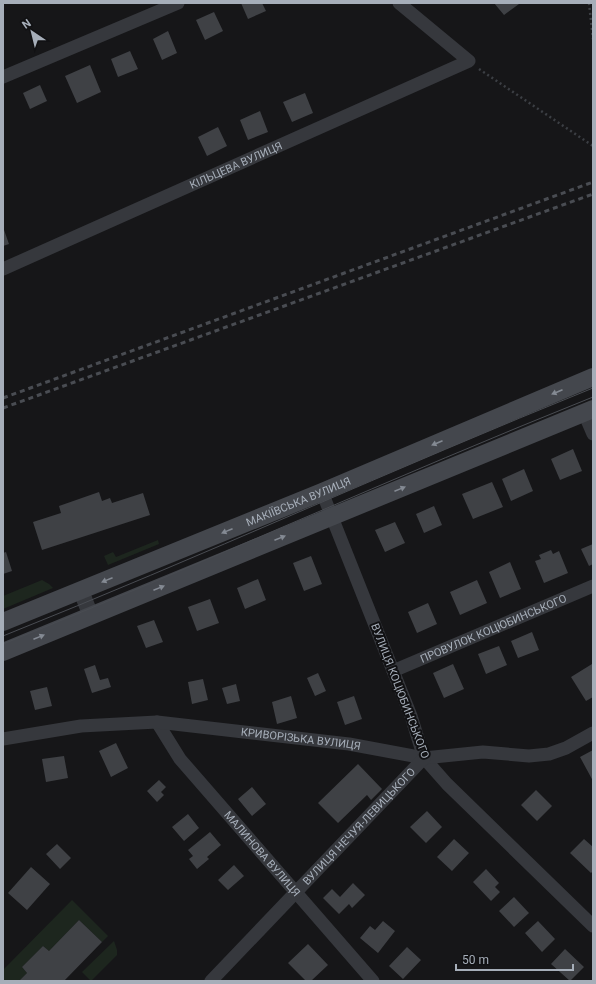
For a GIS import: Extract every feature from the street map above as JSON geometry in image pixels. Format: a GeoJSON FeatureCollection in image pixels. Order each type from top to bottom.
{"type":"FeatureCollection","features":[{"type":"Feature","properties":{"kind":"main road","name":"МАКІЇВСЬКА ВУЛИЦЯ"},"geometry":{"type":"LineString","coordinates":[[3,622],[322,492],[593,377]]}},
{"type":"Feature","properties":{"kind":"main road"},"geometry":{"type":"LineString","coordinates":[[3,652],[589,411]]}},
{"type":"Feature","properties":{"kind":"street"},"geometry":{"type":"LineString","coordinates":[[3,77],[178,3]]}},
{"type":"Feature","properties":{"kind":"street"},"geometry":{"type":"LineString","coordinates":[[399,3],[468,62]]}},
{"type":"Feature","properties":{"kind":"street","name":"КІЛЬЦЕВА ВУЛИЦЯ"},"geometry":{"type":"LineString","coordinates":[[3,269],[468,62]]}},
{"type":"Feature","properties":{"kind":"street"},"geometry":{"type":"LineString","coordinates":[[589,411],[593,434]]}},
{"type":"Feature","properties":{"kind":"street","name":"ВУЛИЦЯ КОЦЮБИНСЬКОГО"},"geometry":{"type":"LineString","coordinates":[[322,492],[411,716],[424,758],[447,784],[593,926]]}},
{"type":"Feature","properties":{"kind":"street","name":"ПРОВУЛОК КОЦЮБИНСЬКОГО"},"geometry":{"type":"LineString","coordinates":[[393,671],[593,586]]}},
{"type":"Feature","properties":{"kind":"street"},"geometry":{"type":"LineString","coordinates":[[81,591],[91,616]]}},
{"type":"Feature","properties":{"kind":"street","name":"КРИВОРІЗЬКА ВУЛИЦЯ"},"geometry":{"type":"LineString","coordinates":[[3,739],[81,726],[157,722],[349,744],[424,758],[483,752],[529,756],[542,755],[566,748],[593,733]]}},
{"type":"Feature","properties":{"kind":"street","name":"МАЛИНОВА ВУЛИЦЯ"},"geometry":{"type":"LineString","coordinates":[[157,722],[180,759],[373,981]]}},
{"type":"Feature","properties":{"kind":"street","name":"ВУЛИЦЯ НЕЧУЯ-ЛЕВИЦЬКОГО"},"geometry":{"type":"LineString","coordinates":[[211,981],[424,758]]}},
{"type":"Feature","properties":{"kind":"path"},"geometry":{"type":"LineString","coordinates":[[589,3],[593,39]]}},
{"type":"Feature","properties":{"kind":"path"},"geometry":{"type":"LineString","coordinates":[[468,62],[593,146]]}},
{"type":"Feature","properties":{"kind":"shaded area"},"geometry":{"type":"Polygon","coordinates":[[[158,540],[159,544],[108,565],[104,556],[113,552],[116,557],[158,540]]]}},
{"type":"Feature","properties":{"kind":"shaded area"},"geometry":{"type":"Polygon","coordinates":[[[42,580],[53,588],[3,609],[3,596],[42,580]]]}},
{"type":"Feature","properties":{"kind":"shaded area"},"geometry":{"type":"Polygon","coordinates":[[[72,900],[108,936],[102,942],[79,920],[49,951],[43,946],[22,967],[27,973],[19,981],[3,981],[3,970],[72,900]]]}},
{"type":"Feature","properties":{"kind":"shaded area"},"geometry":{"type":"Polygon","coordinates":[[[114,941],[117,955],[91,981],[82,972],[114,941]]]}},
{"type":"Feature","properties":{"kind":"building"},"geometry":{"type":"Polygon","coordinates":[[[241,3],[262,3],[266,11],[248,19],[241,3]]]}},
{"type":"Feature","properties":{"kind":"building"},"geometry":{"type":"Polygon","coordinates":[[[494,3],[518,3],[519,4],[504,15],[494,3]]]}},
{"type":"Feature","properties":{"kind":"building"},"geometry":{"type":"Polygon","coordinates":[[[214,12],[223,31],[205,40],[196,20],[214,12]]]}},
{"type":"Feature","properties":{"kind":"building"},"geometry":{"type":"Polygon","coordinates":[[[168,31],[177,53],[162,60],[153,39],[168,31]]]}},
{"type":"Feature","properties":{"kind":"building"},"geometry":{"type":"Polygon","coordinates":[[[130,51],[138,69],[118,77],[111,59],[130,51]]]}},
{"type":"Feature","properties":{"kind":"building"},"geometry":{"type":"Polygon","coordinates":[[[90,65],[101,92],[77,103],[65,76],[90,65]]]}},
{"type":"Feature","properties":{"kind":"building"},"geometry":{"type":"Polygon","coordinates":[[[40,85],[47,101],[30,109],[23,93],[40,85]]]}},
{"type":"Feature","properties":{"kind":"building"},"geometry":{"type":"Polygon","coordinates":[[[305,93],[313,113],[292,122],[283,102],[305,93]]]}},
{"type":"Feature","properties":{"kind":"building"},"geometry":{"type":"Polygon","coordinates":[[[260,111],[268,132],[248,140],[240,120],[260,111]]]}},
{"type":"Feature","properties":{"kind":"building"},"geometry":{"type":"Polygon","coordinates":[[[218,127],[227,146],[207,156],[198,137],[218,127]]]}},
{"type":"Feature","properties":{"kind":"building"},"geometry":{"type":"Polygon","coordinates":[[[3,227],[9,244],[3,246],[3,227]]]}},
{"type":"Feature","properties":{"kind":"building"},"geometry":{"type":"Polygon","coordinates":[[[573,449],[582,471],[560,480],[551,459],[573,449]]]}},
{"type":"Feature","properties":{"kind":"building"},"geometry":{"type":"Polygon","coordinates":[[[524,469],[533,491],[511,501],[502,479],[524,469]]]}},
{"type":"Feature","properties":{"kind":"building"},"geometry":{"type":"Polygon","coordinates":[[[492,482],[503,507],[473,519],[462,494],[492,482]]]}},
{"type":"Feature","properties":{"kind":"building"},"geometry":{"type":"Polygon","coordinates":[[[99,492],[102,501],[110,498],[112,503],[143,493],[150,515],[42,550],[33,522],[61,513],[59,506],[99,492]]]}},
{"type":"Feature","properties":{"kind":"building"},"geometry":{"type":"Polygon","coordinates":[[[434,506],[442,525],[424,533],[416,514],[434,506]]]}},
{"type":"Feature","properties":{"kind":"building"},"geometry":{"type":"Polygon","coordinates":[[[395,522],[405,543],[385,552],[375,530],[395,522]]]}},
{"type":"Feature","properties":{"kind":"building"},"geometry":{"type":"Polygon","coordinates":[[[593,544],[593,564],[589,566],[581,549],[593,544]]]}},
{"type":"Feature","properties":{"kind":"building"},"geometry":{"type":"Polygon","coordinates":[[[551,550],[553,554],[559,551],[568,573],[544,583],[535,561],[541,559],[539,555],[551,550]]]}},
{"type":"Feature","properties":{"kind":"building"},"geometry":{"type":"Polygon","coordinates":[[[6,552],[12,571],[3,574],[3,553],[6,552]]]}},
{"type":"Feature","properties":{"kind":"building"},"geometry":{"type":"Polygon","coordinates":[[[311,556],[322,584],[304,591],[293,563],[311,556]]]}},
{"type":"Feature","properties":{"kind":"building"},"geometry":{"type":"Polygon","coordinates":[[[510,562],[521,589],[500,598],[489,572],[510,562]]]}},
{"type":"Feature","properties":{"kind":"building"},"geometry":{"type":"Polygon","coordinates":[[[258,579],[266,600],[245,609],[237,588],[258,579]]]}},
{"type":"Feature","properties":{"kind":"building"},"geometry":{"type":"Polygon","coordinates":[[[477,580],[487,603],[460,615],[450,592],[477,580]]]}},
{"type":"Feature","properties":{"kind":"building"},"geometry":{"type":"Polygon","coordinates":[[[210,599],[219,623],[197,631],[188,607],[210,599]]]}},
{"type":"Feature","properties":{"kind":"building"},"geometry":{"type":"Polygon","coordinates":[[[428,603],[437,624],[417,633],[408,612],[428,603]]]}},
{"type":"Feature","properties":{"kind":"building"},"geometry":{"type":"Polygon","coordinates":[[[154,620],[163,642],[146,648],[137,626],[154,620]]]}},
{"type":"Feature","properties":{"kind":"building"},"geometry":{"type":"Polygon","coordinates":[[[532,632],[539,650],[518,658],[511,641],[532,632]]]}},
{"type":"Feature","properties":{"kind":"building"},"geometry":{"type":"Polygon","coordinates":[[[499,646],[507,665],[486,674],[478,654],[499,646]]]}},
{"type":"Feature","properties":{"kind":"building"},"geometry":{"type":"Polygon","coordinates":[[[453,664],[464,689],[444,698],[433,673],[453,664]]]}},
{"type":"Feature","properties":{"kind":"building"},"geometry":{"type":"Polygon","coordinates":[[[592,664],[593,697],[586,701],[571,677],[592,664]]]}},
{"type":"Feature","properties":{"kind":"building"},"geometry":{"type":"Polygon","coordinates":[[[95,665],[100,680],[108,678],[111,687],[92,693],[84,669],[95,665]]]}},
{"type":"Feature","properties":{"kind":"building"},"geometry":{"type":"Polygon","coordinates":[[[318,673],[326,691],[315,696],[307,678],[318,673]]]}},
{"type":"Feature","properties":{"kind":"building"},"geometry":{"type":"Polygon","coordinates":[[[203,679],[208,700],[192,704],[188,682],[203,679]]]}},
{"type":"Feature","properties":{"kind":"building"},"geometry":{"type":"Polygon","coordinates":[[[236,684],[240,701],[227,704],[222,688],[236,684]]]}},
{"type":"Feature","properties":{"kind":"building"},"geometry":{"type":"Polygon","coordinates":[[[47,687],[52,706],[35,710],[30,691],[47,687]]]}},
{"type":"Feature","properties":{"kind":"building"},"geometry":{"type":"Polygon","coordinates":[[[291,696],[297,718],[277,724],[272,702],[291,696]]]}},
{"type":"Feature","properties":{"kind":"building"},"geometry":{"type":"Polygon","coordinates":[[[354,696],[362,719],[345,725],[337,702],[354,696]]]}},
{"type":"Feature","properties":{"kind":"building"},"geometry":{"type":"Polygon","coordinates":[[[116,743],[128,768],[111,777],[99,751],[116,743]]]}},
{"type":"Feature","properties":{"kind":"building"},"geometry":{"type":"Polygon","coordinates":[[[593,750],[593,781],[580,757],[593,750]]]}},
{"type":"Feature","properties":{"kind":"building"},"geometry":{"type":"Polygon","coordinates":[[[64,756],[68,778],[46,782],[42,759],[64,756]]]}},
{"type":"Feature","properties":{"kind":"building"},"geometry":{"type":"Polygon","coordinates":[[[358,764],[382,789],[371,800],[367,795],[338,823],[318,803],[358,764]]]}},
{"type":"Feature","properties":{"kind":"building"},"geometry":{"type":"Polygon","coordinates":[[[159,780],[166,787],[161,792],[164,795],[157,802],[147,791],[159,780]]]}},
{"type":"Feature","properties":{"kind":"building"},"geometry":{"type":"Polygon","coordinates":[[[252,787],[266,804],[252,816],[238,799],[252,787]]]}},
{"type":"Feature","properties":{"kind":"building"},"geometry":{"type":"Polygon","coordinates":[[[536,790],[552,806],[537,821],[521,805],[536,790]]]}},
{"type":"Feature","properties":{"kind":"building"},"geometry":{"type":"Polygon","coordinates":[[[427,811],[442,827],[426,843],[410,827],[427,811]]]}},
{"type":"Feature","properties":{"kind":"building"},"geometry":{"type":"Polygon","coordinates":[[[188,814],[199,828],[184,841],[172,827],[188,814]]]}},
{"type":"Feature","properties":{"kind":"building"},"geometry":{"type":"Polygon","coordinates":[[[210,832],[221,845],[207,857],[209,859],[197,869],[189,859],[193,856],[188,850],[210,832]]]}},
{"type":"Feature","properties":{"kind":"building"},"geometry":{"type":"Polygon","coordinates":[[[454,839],[469,853],[452,871],[437,857],[454,839]]]}},
{"type":"Feature","properties":{"kind":"building"},"geometry":{"type":"Polygon","coordinates":[[[584,839],[593,847],[593,871],[591,873],[570,853],[584,839]]]}},
{"type":"Feature","properties":{"kind":"building"},"geometry":{"type":"Polygon","coordinates":[[[57,844],[71,858],[60,869],[46,854],[57,844]]]}},
{"type":"Feature","properties":{"kind":"building"},"geometry":{"type":"Polygon","coordinates":[[[234,865],[244,876],[228,890],[218,880],[234,865]]]}},
{"type":"Feature","properties":{"kind":"building"},"geometry":{"type":"Polygon","coordinates":[[[31,867],[50,884],[27,910],[8,893],[31,867]]]}},
{"type":"Feature","properties":{"kind":"building"},"geometry":{"type":"Polygon","coordinates":[[[486,869],[499,883],[495,887],[500,892],[491,901],[473,882],[486,869]]]}},
{"type":"Feature","properties":{"kind":"building"},"geometry":{"type":"Polygon","coordinates":[[[353,883],[365,895],[352,908],[349,904],[339,914],[323,898],[332,889],[340,897],[353,883]]]}},
{"type":"Feature","properties":{"kind":"building"},"geometry":{"type":"Polygon","coordinates":[[[514,897],[529,913],[514,927],[499,911],[514,897]]]}},
{"type":"Feature","properties":{"kind":"building"},"geometry":{"type":"Polygon","coordinates":[[[79,920],[102,942],[64,981],[19,981],[27,973],[22,967],[43,946],[49,951],[79,920]]]}},
{"type":"Feature","properties":{"kind":"building"},"geometry":{"type":"Polygon","coordinates":[[[383,921],[395,931],[378,953],[360,938],[370,926],[375,930],[383,921]]]}},
{"type":"Feature","properties":{"kind":"building"},"geometry":{"type":"Polygon","coordinates":[[[538,921],[555,939],[542,952],[525,933],[538,921]]]}},
{"type":"Feature","properties":{"kind":"building"},"geometry":{"type":"Polygon","coordinates":[[[308,944],[328,965],[311,981],[306,981],[288,963],[308,944]]]}},
{"type":"Feature","properties":{"kind":"building"},"geometry":{"type":"Polygon","coordinates":[[[407,947],[421,960],[403,979],[389,966],[407,947]]]}},
{"type":"Feature","properties":{"kind":"building"},"geometry":{"type":"Polygon","coordinates":[[[565,949],[584,967],[570,981],[551,964],[565,949]]]}},
{"type":"Feature","properties":{"kind":"tram line"},"geometry":{"type":"LineString","coordinates":[[3,636],[593,388]]}},
{"type":"Feature","properties":{"kind":"tram line"},"geometry":{"type":"LineString","coordinates":[[3,644],[593,397]]}},
{"type":"Feature","properties":{"kind":"railway"},"geometry":{"type":"LineString","coordinates":[[3,398],[593,182]]}},
{"type":"Feature","properties":{"kind":"railway"},"geometry":{"type":"LineString","coordinates":[[3,408],[593,194]]}}]}
